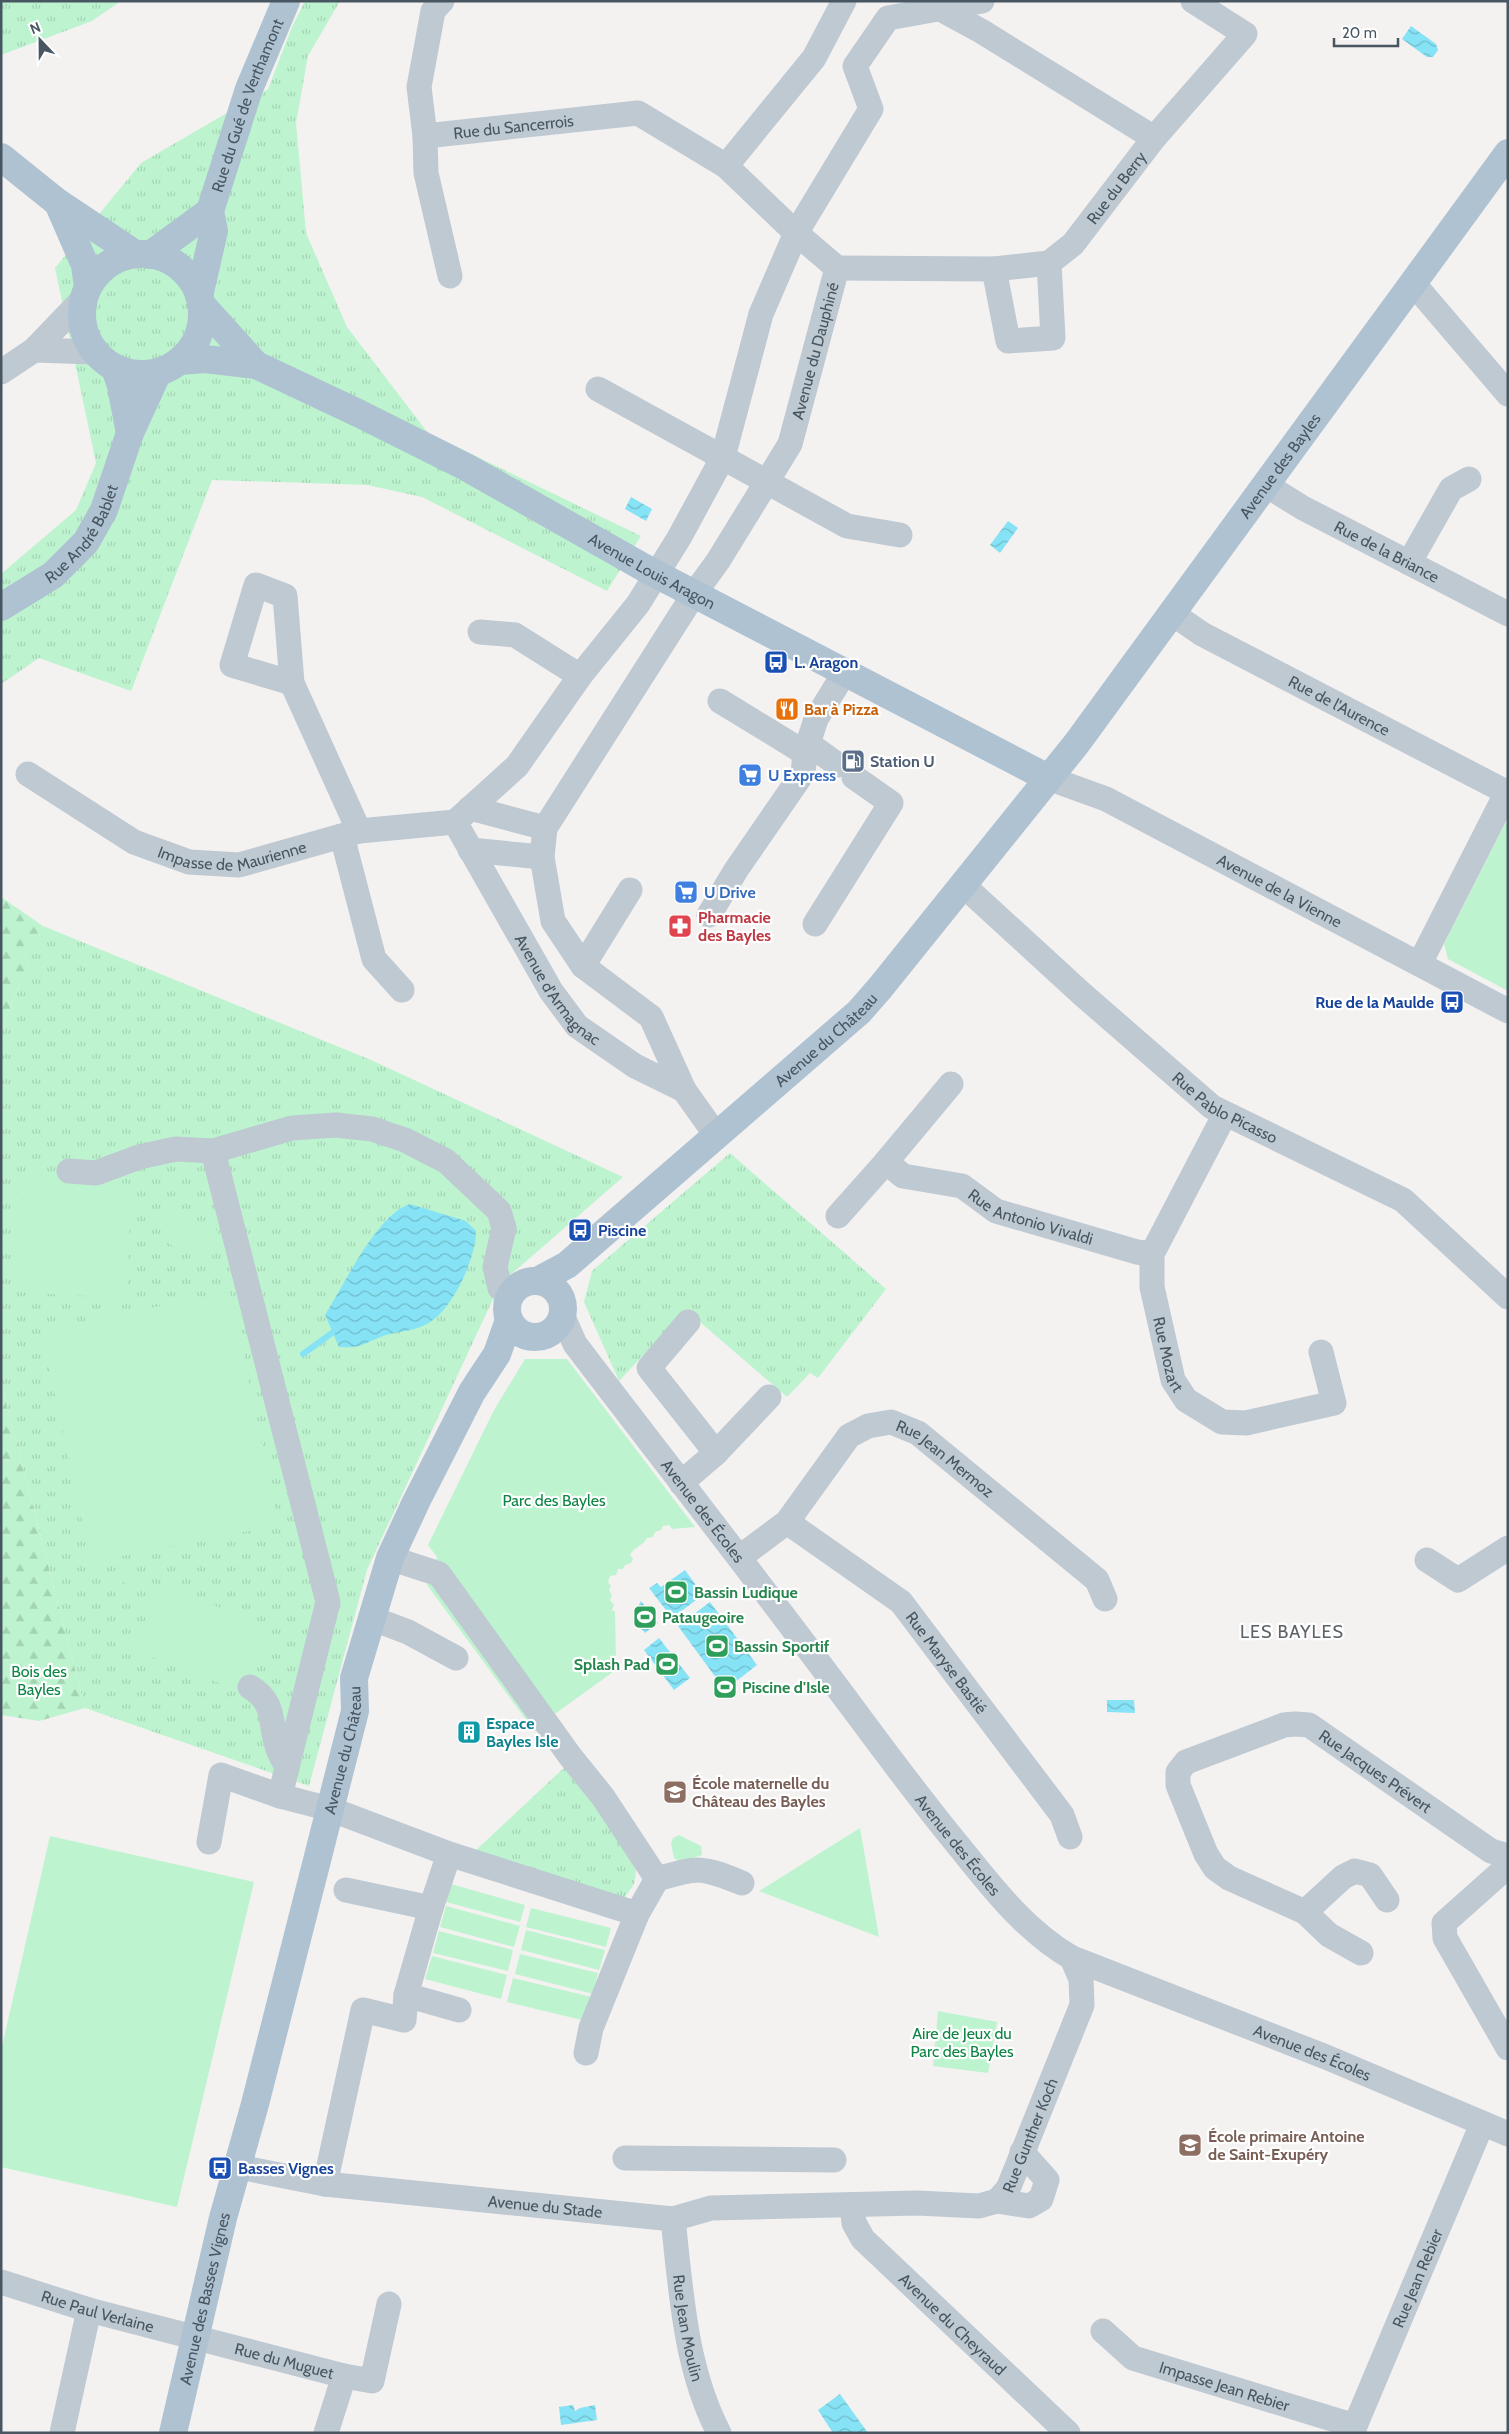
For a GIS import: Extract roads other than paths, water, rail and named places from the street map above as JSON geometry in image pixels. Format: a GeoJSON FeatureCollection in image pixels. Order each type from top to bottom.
{"type":"FeatureCollection","features":[{"type":"Feature","properties":{"kind":"main road","name":"Rue du Gué de Verthamont"},"geometry":{"type":"LineString","coordinates":[[200,300],[214,231],[210,211],[249,89],[286,1]]}},
{"type":"Feature","properties":{"kind":"main road","name":"Avenue des Bayles"},"geometry":{"type":"LineString","coordinates":[[1048,778],[1077,743],[1173,614],[1508,153]]}},
{"type":"Feature","properties":{"kind":"main road"},"geometry":{"type":"LineString","coordinates":[[1,156],[57,202],[142,254],[176,264],[190,278],[200,300],[200,328],[194,344],[169,366],[129,373],[105,360],[86,336],[82,318],[86,293],[85,265],[57,202]]}},
{"type":"Feature","properties":{"kind":"main road","name":"Rue du Gué de Verthamont"},"geometry":{"type":"LineString","coordinates":[[142,254],[210,211]]}},
{"type":"Feature","properties":{"kind":"main road"},"geometry":{"type":"LineString","coordinates":[[86,293],[97,274],[109,264],[142,254]]}},
{"type":"Feature","properties":{"kind":"main road","name":"Avenue Louis Aragon"},"geometry":{"type":"LineString","coordinates":[[200,300],[256,365]]}},
{"type":"Feature","properties":{"kind":"main road","name":"Avenue Louis Aragon"},"geometry":{"type":"LineString","coordinates":[[169,366],[205,359],[256,365],[466,467],[694,594],[1048,778]]}},
{"type":"Feature","properties":{"kind":"main road","name":"Rue André Bablet"},"geometry":{"type":"LineString","coordinates":[[105,360],[121,386],[130,433]]}},
{"type":"Feature","properties":{"kind":"main road","name":"Rue André Bablet"},"geometry":{"type":"LineString","coordinates":[[1,607],[53,575],[86,542],[104,510],[130,433],[169,366]]}},
{"type":"Feature","properties":{"kind":"main road","name":"Avenue du Château"},"geometry":{"type":"LineString","coordinates":[[239,2167],[355,1711],[354,1678],[371,1618],[390,1558],[472,1392],[497,1354],[536,1317],[554,1287],[539,1280],[567,1265],[859,1012],[909,955],[1048,778]]}},
{"type":"Feature","properties":{"kind":"main road","name":"Avenue du Château"},"geometry":{"type":"LineString","coordinates":[[536,1317],[567,1265]]}},
{"type":"Feature","properties":{"kind":"main road","name":"Avenue des Basses Vignes"},"geometry":{"type":"LineString","coordinates":[[174,2433],[223,2218],[239,2167]]}},
{"type":"Feature","properties":{"kind":"street"},"geometry":{"type":"LineString","coordinates":[[442,1],[433,11],[419,87],[425,136],[426,173],[450,276]]}},
{"type":"Feature","properties":{"kind":"street"},"geometry":{"type":"LineString","coordinates":[[726,166],[814,58],[844,1]]}},
{"type":"Feature","properties":{"kind":"street"},"geometry":{"type":"LineString","coordinates":[[855,66],[888,18],[933,5],[982,1]]}},
{"type":"Feature","properties":{"kind":"street"},"geometry":{"type":"LineString","coordinates":[[1154,138],[1245,34],[1193,1]]}},
{"type":"Feature","properties":{"kind":"street","name":"Rue du Berry"},"geometry":{"type":"LineString","coordinates":[[933,5],[981,31],[1154,138],[1073,244],[1049,263]]}},
{"type":"Feature","properties":{"kind":"street"},"geometry":{"type":"LineString","coordinates":[[814,58],[855,66]]}},
{"type":"Feature","properties":{"kind":"street"},"geometry":{"type":"LineString","coordinates":[[463,815],[517,766],[580,676],[638,604],[679,538],[723,456],[760,314],[796,233],[871,109],[855,66]]}},
{"type":"Feature","properties":{"kind":"street","name":"Rue du Sancerrois"},"geometry":{"type":"LineString","coordinates":[[425,136],[638,113],[726,166]]}},
{"type":"Feature","properties":{"kind":"street","name":"Avenue du Dauphiné"},"geometry":{"type":"LineString","coordinates":[[694,594],[718,561],[790,444],[837,268],[796,233],[726,166]]}},
{"type":"Feature","properties":{"kind":"street"},"geometry":{"type":"LineString","coordinates":[[837,268],[994,269],[1049,263],[1053,338],[1008,341],[994,269]]}},
{"type":"Feature","properties":{"kind":"street"},"geometry":{"type":"LineString","coordinates":[[1413,283],[1445,323],[1508,394]]}},
{"type":"Feature","properties":{"kind":"street"},"geometry":{"type":"LineString","coordinates":[[1,372],[34,350],[86,293]]}},
{"type":"Feature","properties":{"kind":"street"},"geometry":{"type":"LineString","coordinates":[[34,350],[105,360]]}},
{"type":"Feature","properties":{"kind":"street"},"geometry":{"type":"LineString","coordinates":[[598,389],[723,456],[847,526],[900,535]]}},
{"type":"Feature","properties":{"kind":"street"},"geometry":{"type":"LineString","coordinates":[[1409,563],[1451,488],[1468,479]]}},
{"type":"Feature","properties":{"kind":"street","name":"Rue de la Briance"},"geometry":{"type":"LineString","coordinates":[[1266,486],[1302,508],[1508,614]]}},
{"type":"Feature","properties":{"kind":"street","name":"Avenue d'Armagnac"},"geometry":{"type":"LineString","coordinates":[[694,594],[545,828],[542,857],[553,921],[582,966],[651,1017],[684,1090],[716,1135]]}},
{"type":"Feature","properties":{"kind":"street","name":"Rue de l'Aurence"},"geometry":{"type":"LineString","coordinates":[[1173,614],[1202,634],[1507,792]]}},
{"type":"Feature","properties":{"kind":"street"},"geometry":{"type":"LineString","coordinates":[[480,632],[515,635],[580,676]]}},
{"type":"Feature","properties":{"kind":"street"},"geometry":{"type":"LineString","coordinates":[[709,916],[736,870],[803,773],[807,749],[816,719],[845,672]]}},
{"type":"Feature","properties":{"kind":"street"},"geometry":{"type":"LineString","coordinates":[[292,683],[351,834],[374,959],[402,990]]}},
{"type":"Feature","properties":{"kind":"street"},"geometry":{"type":"LineString","coordinates":[[720,701],[846,771],[891,803],[815,924]]}},
{"type":"Feature","properties":{"kind":"street","name":"Impasse de Maurienne"},"geometry":{"type":"LineString","coordinates":[[28,774],[134,842],[189,862],[239,866],[351,834],[463,815]]}},
{"type":"Feature","properties":{"kind":"street","name":"Avenue de la Vienne"},"geometry":{"type":"LineString","coordinates":[[1048,778],[1106,800],[1420,963],[1508,1011]]}},
{"type":"Feature","properties":{"kind":"street"},"geometry":{"type":"LineString","coordinates":[[1420,963],[1507,792]]}},
{"type":"Feature","properties":{"kind":"street"},"geometry":{"type":"LineString","coordinates":[[463,815],[545,828]]}},
{"type":"Feature","properties":{"kind":"street","name":"Avenue d'Armagnac"},"geometry":{"type":"LineString","coordinates":[[463,815],[470,850],[551,991],[577,1026],[635,1066],[684,1090]]}},
{"type":"Feature","properties":{"kind":"street"},"geometry":{"type":"LineString","coordinates":[[470,850],[542,857]]}},
{"type":"Feature","properties":{"kind":"street","name":"Rue Pablo Picasso"},"geometry":{"type":"LineString","coordinates":[[963,885],[1212,1107],[1403,1200],[1508,1297]]}},
{"type":"Feature","properties":{"kind":"street"},"geometry":{"type":"LineString","coordinates":[[582,966],[630,890]]}},
{"type":"Feature","properties":{"kind":"street"},"geometry":{"type":"LineString","coordinates":[[838,1216],[951,1084]]}},
{"type":"Feature","properties":{"kind":"street","name":"Rue Mozart"},"geometry":{"type":"LineString","coordinates":[[1225,1114],[1152,1254],[1152,1288],[1173,1380],[1186,1400],[1222,1422],[1246,1423],[1334,1403],[1320,1352]]}},
{"type":"Feature","properties":{"kind":"street"},"geometry":{"type":"LineString","coordinates":[[69,1171],[96,1173],[139,1157],[176,1149],[215,1161],[292,1128],[336,1125],[372,1129],[405,1140],[446,1161],[499,1211],[504,1228],[495,1267],[500,1288],[536,1317]]}},
{"type":"Feature","properties":{"kind":"street"},"geometry":{"type":"LineString","coordinates":[[215,1161],[328,1602],[280,1796]]}},
{"type":"Feature","properties":{"kind":"street","name":"Rue Antonio Vivaldi"},"geometry":{"type":"LineString","coordinates":[[886,1162],[902,1176],[962,1186],[996,1211],[1137,1252],[1152,1254]]}},
{"type":"Feature","properties":{"kind":"street","name":"Avenue des Écoles"},"geometry":{"type":"LineString","coordinates":[[536,1317],[575,1344],[740,1557],[928,1809],[996,1892],[1037,1934],[1053,1947],[1072,1958],[1326,2056],[1508,2134]]}},
{"type":"Feature","properties":{"kind":"street"},"geometry":{"type":"LineString","coordinates":[[688,1322],[649,1368],[716,1453]]}},
{"type":"Feature","properties":{"kind":"street"},"geometry":{"type":"LineString","coordinates":[[681,1483],[716,1453],[770,1397]]}},
{"type":"Feature","properties":{"kind":"street","name":"Rue Jean Mermoz"},"geometry":{"type":"LineString","coordinates":[[740,1557],[787,1522],[849,1436],[868,1426],[892,1422],[918,1433],[1098,1580],[1105,1599]]}},
{"type":"Feature","properties":{"kind":"street","name":"Rue Maryse Bastié"},"geometry":{"type":"LineString","coordinates":[[787,1522],[901,1602],[1062,1815],[1070,1837]]}},
{"type":"Feature","properties":{"kind":"street"},"geometry":{"type":"LineString","coordinates":[[1427,1560],[1458,1580],[1508,1548]]}},
{"type":"Feature","properties":{"kind":"street"},"geometry":{"type":"LineString","coordinates":[[390,1558],[439,1574],[570,1756],[603,1797],[657,1879]]}},
{"type":"Feature","properties":{"kind":"street"},"geometry":{"type":"LineString","coordinates":[[371,1618],[408,1632],[456,1658]]}},
{"type":"Feature","properties":{"kind":"street"},"geometry":{"type":"LineString","coordinates":[[250,1687],[262,1694],[270,1711],[278,1750],[287,1767]]}},
{"type":"Feature","properties":{"kind":"street","name":"Rue Jacques Prévert"},"geometry":{"type":"LineString","coordinates":[[1361,1953],[1329,1935],[1305,1912],[1229,1878],[1215,1868],[1206,1854],[1178,1785],[1178,1772],[1186,1762],[1284,1725],[1309,1725],[1491,1851],[1508,1856]]}},
{"type":"Feature","properties":{"kind":"street"},"geometry":{"type":"LineString","coordinates":[[209,1842],[222,1775],[280,1796],[330,1809],[449,1854],[636,1914]]}},
{"type":"Feature","properties":{"kind":"street"},"geometry":{"type":"LineString","coordinates":[[325,2184],[363,2010],[404,2020],[406,1995],[449,1854]]}},
{"type":"Feature","properties":{"kind":"street"},"geometry":{"type":"LineString","coordinates":[[1508,1866],[1444,1923],[1445,1938],[1508,2048]]}},
{"type":"Feature","properties":{"kind":"street"},"geometry":{"type":"LineString","coordinates":[[586,2053],[591,2028],[636,1914],[657,1879],[691,1869],[710,1870],[742,1883]]}},
{"type":"Feature","properties":{"kind":"street"},"geometry":{"type":"LineString","coordinates":[[1305,1912],[1343,1877],[1355,1870],[1370,1875],[1387,1900]]}},
{"type":"Feature","properties":{"kind":"street"},"geometry":{"type":"LineString","coordinates":[[346,1890],[431,1908]]}},
{"type":"Feature","properties":{"kind":"street","name":"Rue Gunther Koch"},"geometry":{"type":"LineString","coordinates":[[852,2205],[917,2203],[979,2206],[996,2201],[1008,2189],[1082,2006],[1081,1979],[1072,1958]]}},
{"type":"Feature","properties":{"kind":"street"},"geometry":{"type":"LineString","coordinates":[[406,1995],[460,2010]]}},
{"type":"Feature","properties":{"kind":"street","name":"Rue Jean Rebier"},"geometry":{"type":"LineString","coordinates":[[1353,2429],[1482,2124]]}},
{"type":"Feature","properties":{"kind":"street"},"geometry":{"type":"LineString","coordinates":[[996,2201],[1029,2206],[1041,2199],[1047,2180],[1022,2152]]}},
{"type":"Feature","properties":{"kind":"street"},"geometry":{"type":"LineString","coordinates":[[625,2158],[834,2160]]}},
{"type":"Feature","properties":{"kind":"street","name":"Avenue du Stade"},"geometry":{"type":"LineString","coordinates":[[239,2167],[325,2184],[673,2219],[712,2208],[852,2205]]}},
{"type":"Feature","properties":{"kind":"street","name":"Avenue du Cheyraud"},"geometry":{"type":"LineString","coordinates":[[852,2205],[854,2223],[863,2239],[1068,2433]]}},
{"type":"Feature","properties":{"kind":"street","name":"Rue Jean Moulin"},"geometry":{"type":"LineString","coordinates":[[673,2219],[696,2380],[706,2408],[719,2433]]}},
{"type":"Feature","properties":{"kind":"street","name":"Rue Paul Verlaine"},"geometry":{"type":"LineString","coordinates":[[1,2282],[90,2310],[195,2337]]}},
{"type":"Feature","properties":{"kind":"street"},"geometry":{"type":"LineString","coordinates":[[344,2376],[372,2381],[389,2304]]}},
{"type":"Feature","properties":{"kind":"street"},"geometry":{"type":"LineString","coordinates":[[62,2433],[90,2310]]}},
{"type":"Feature","properties":{"kind":"street","name":"Impasse Jean Rebier"},"geometry":{"type":"LineString","coordinates":[[1103,2331],[1133,2358],[1353,2429]]}},
{"type":"Feature","properties":{"kind":"street","name":"Rue du Muguet"},"geometry":{"type":"LineString","coordinates":[[195,2337],[344,2376],[326,2433]]}},
{"type":"Feature","properties":{"kind":"water"},"geometry":{"type":"Polygon","coordinates":[[[1411,26],[1436,44],[1438,50],[1433,57],[1427,57],[1402,39],[1411,26]]]}},
{"type":"Feature","properties":{"kind":"water"},"geometry":{"type":"Polygon","coordinates":[[[631,497],[652,509],[646,521],[625,509],[631,497]]]}},
{"type":"Feature","properties":{"kind":"water"},"geometry":{"type":"Polygon","coordinates":[[[1008,521],[1018,528],[1000,553],[990,545],[1008,521]]]}},
{"type":"Feature","properties":{"kind":"water"},"geometry":{"type":"Polygon","coordinates":[[[410,1204],[466,1221],[476,1231],[472,1256],[461,1283],[445,1308],[427,1324],[412,1330],[386,1335],[359,1346],[339,1347],[325,1315],[362,1252],[385,1221],[398,1210],[410,1204]]]}},
{"type":"Feature","properties":{"kind":"water","name":"Bassin Ludique"},"geometry":{"type":"Polygon","coordinates":[[[685,1570],[703,1595],[672,1618],[649,1588],[657,1583],[661,1587],[685,1570]]]}},
{"type":"Feature","properties":{"kind":"water","name":"Pataugeoire"},"geometry":{"type":"Polygon","coordinates":[[[641,1601],[658,1623],[645,1633],[637,1617],[637,1609],[641,1601]]]}},
{"type":"Feature","properties":{"kind":"water","name":"Bassin Sportif"},"geometry":{"type":"Polygon","coordinates":[[[710,1602],[757,1665],[725,1690],[678,1626],[710,1602]]]}},
{"type":"Feature","properties":{"kind":"water","name":"Splash Pad"},"geometry":{"type":"Polygon","coordinates":[[[659,1638],[690,1678],[674,1690],[644,1650],[659,1638]]]}},
{"type":"Feature","properties":{"kind":"water"},"geometry":{"type":"Polygon","coordinates":[[[1107,1700],[1134,1700],[1135,1713],[1107,1712],[1107,1700]]]}},
{"type":"Feature","properties":{"kind":"water"},"geometry":{"type":"Polygon","coordinates":[[[840,2394],[868,2433],[833,2433],[818,2410],[840,2394]]]}},
{"type":"Feature","properties":{"kind":"water"},"geometry":{"type":"Polygon","coordinates":[[[573,2405],[575,2411],[595,2405],[597,2420],[561,2425],[559,2407],[573,2405]]]}},
{"type":"Feature","properties":{"kind":"waterway"},"geometry":{"type":"LineString","coordinates":[[303,1354],[332,1333]]}},
{"type":"Feature","properties":{"kind":"place","name":"L. Aragon"},"geometry":{"type":"Point","coordinates":[776,662]}},
{"type":"Feature","properties":{"kind":"place","name":"Bar à Pizza"},"geometry":{"type":"Point","coordinates":[787,709]}},
{"type":"Feature","properties":{"kind":"place","name":"Station U"},"geometry":{"type":"Point","coordinates":[853,761]}},
{"type":"Feature","properties":{"kind":"place","name":"U Express"},"geometry":{"type":"Point","coordinates":[750,775]}},
{"type":"Feature","properties":{"kind":"place","name":"U Drive"},"geometry":{"type":"Point","coordinates":[686,892]}},
{"type":"Feature","properties":{"kind":"place","name":"Pharmacie des Bayles"},"geometry":{"type":"Point","coordinates":[680,926]}},
{"type":"Feature","properties":{"kind":"place","name":"Rue de la Maulde"},"geometry":{"type":"Point","coordinates":[1452,1002]}},
{"type":"Feature","properties":{"kind":"place","name":"Piscine"},"geometry":{"type":"Point","coordinates":[580,1230]}},
{"type":"Feature","properties":{"kind":"place","name":"Bassin Ludique"},"geometry":{"type":"Point","coordinates":[676,1592]}},
{"type":"Feature","properties":{"kind":"place","name":"Pataugeoire"},"geometry":{"type":"Point","coordinates":[645,1617]}},
{"type":"Feature","properties":{"kind":"place","name":"Bassin Sportif"},"geometry":{"type":"Point","coordinates":[717,1646]}},
{"type":"Feature","properties":{"kind":"place","name":"Splash Pad"},"geometry":{"type":"Point","coordinates":[667,1664]}},
{"type":"Feature","properties":{"kind":"place","name":"Piscine d'Isle"},"geometry":{"type":"Point","coordinates":[725,1687]}},
{"type":"Feature","properties":{"kind":"place","name":"Espace Bayles Isle"},"geometry":{"type":"Point","coordinates":[469,1732]}},
{"type":"Feature","properties":{"kind":"place","name":"École maternelle du Château des Bayles"},"geometry":{"type":"Point","coordinates":[675,1792]}},
{"type":"Feature","properties":{"kind":"place","name":"École primaire Antoine de Saint-Exupéry"},"geometry":{"type":"Point","coordinates":[1190,2145]}},
{"type":"Feature","properties":{"kind":"place","name":"Basses Vignes"},"geometry":{"type":"Point","coordinates":[220,2168]}},
{"type":"Feature","properties":{"kind":"district","name":"LES BAYLES"},"geometry":{"type":"Point","coordinates":[1292,1632]}},
{"type":"Feature","properties":{"kind":"park label","name":"Parc des Bayles"},"geometry":{"type":"Point","coordinates":[554,1500]}},
{"type":"Feature","properties":{"kind":"park label","name":"Bois des Bayles"},"geometry":{"type":"Point","coordinates":[39,1680]}},
{"type":"Feature","properties":{"kind":"park label","name":"Aire de Jeux du Parc des Bayles"},"geometry":{"type":"Point","coordinates":[962,2042]}}]}
